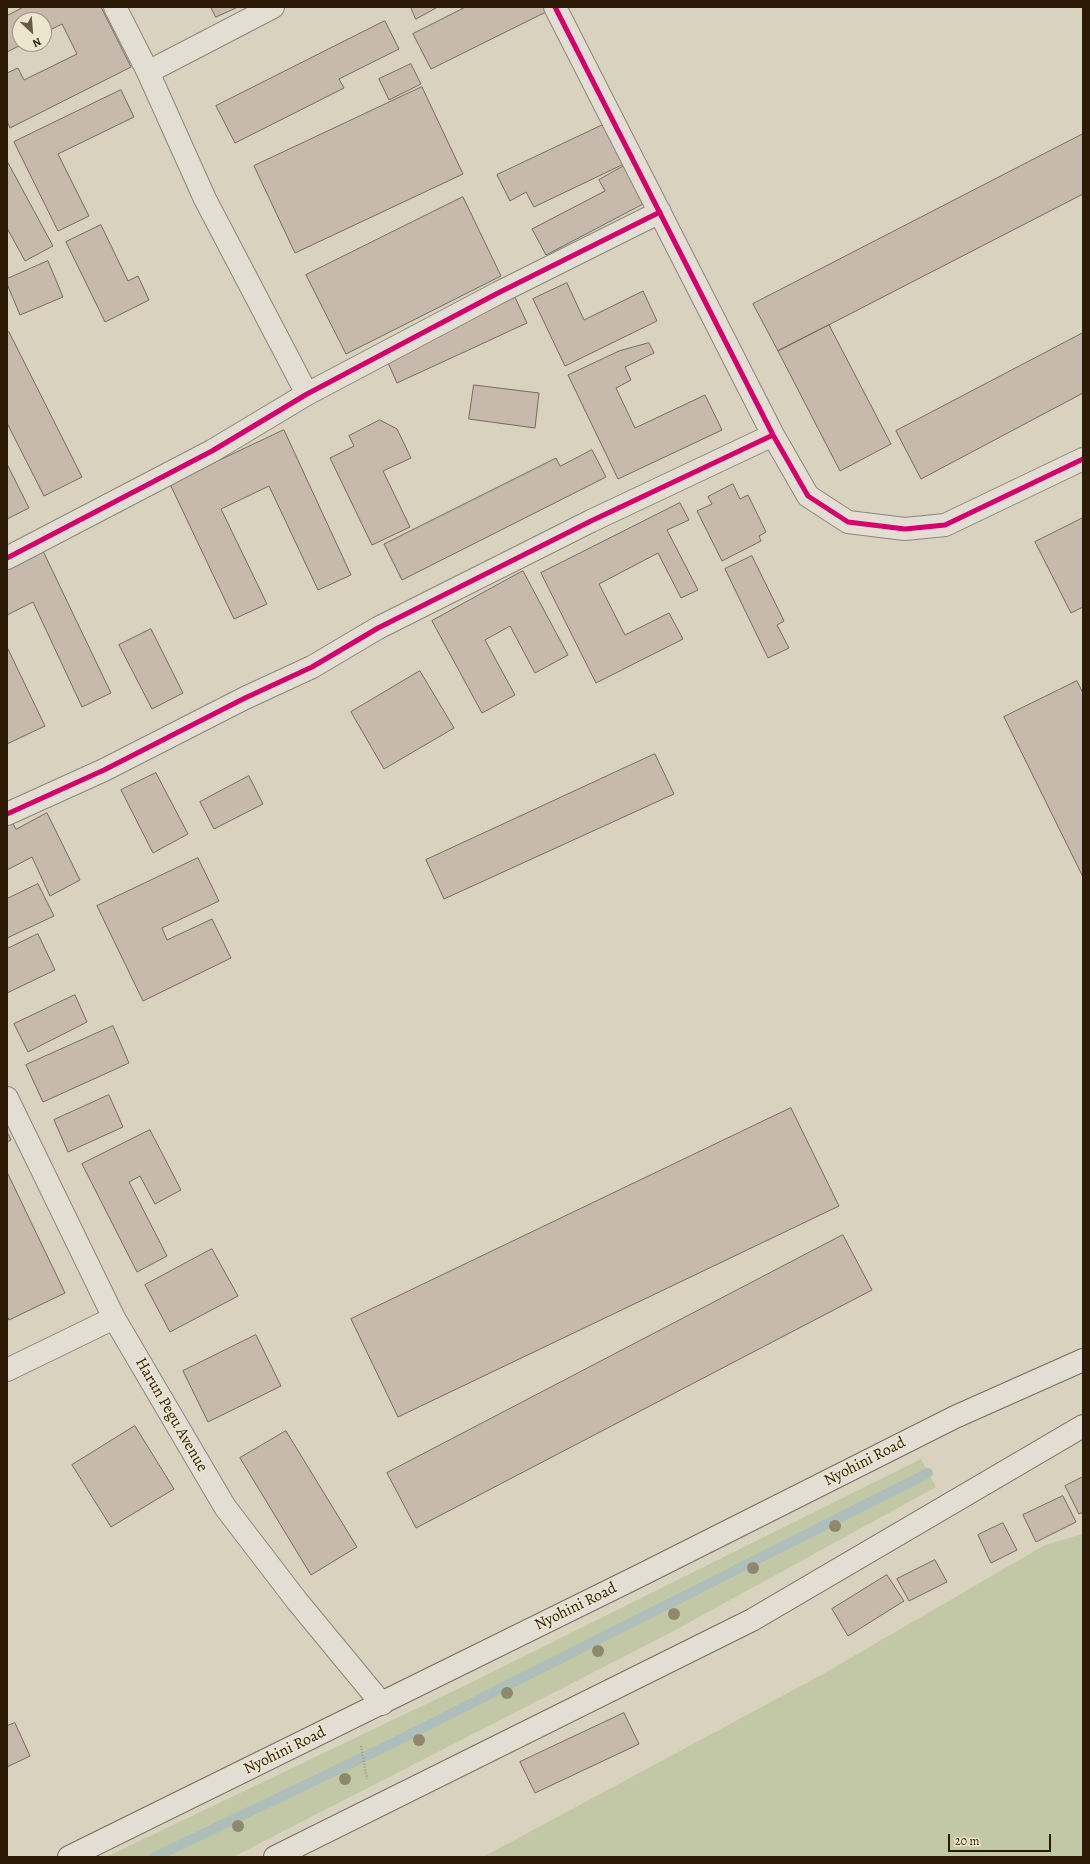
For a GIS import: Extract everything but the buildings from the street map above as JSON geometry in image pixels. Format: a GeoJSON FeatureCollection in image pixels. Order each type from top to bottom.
{"type":"FeatureCollection","features":[{"type":"Feature","properties":{"kind":"street"},"geometry":{"type":"LineString","coordinates":[[115,7],[148,72],[205,199],[307,394]]}},
{"type":"Feature","properties":{"kind":"street"},"geometry":{"type":"LineString","coordinates":[[148,72],[273,7]]}},
{"type":"Feature","properties":{"kind":"street"},"geometry":{"type":"LineString","coordinates":[[554,7],[773,435],[808,496],[848,522],[905,529],[945,524],[1083,459]]}},
{"type":"Feature","properties":{"kind":"street"},"geometry":{"type":"LineString","coordinates":[[7,558],[212,451],[307,394],[498,293],[660,212]]}},
{"type":"Feature","properties":{"kind":"street"},"geometry":{"type":"LineString","coordinates":[[7,814],[104,770],[245,698],[312,667],[378,628],[591,521],[773,435]]}},
{"type":"Feature","properties":{"kind":"street","name":"Harun Pegu Avenue"},"geometry":{"type":"LineString","coordinates":[[7,1098],[114,1318],[225,1507],[297,1601],[382,1704]]}},
{"type":"Feature","properties":{"kind":"street"},"geometry":{"type":"LineString","coordinates":[[7,1370],[114,1318]]}},
{"type":"Feature","properties":{"kind":"street","name":"Nyohini Road"},"geometry":{"type":"LineString","coordinates":[[70,1857],[648,1572],[955,1416],[1083,1360]]}},
{"type":"Feature","properties":{"kind":"street"},"geometry":{"type":"LineString","coordinates":[[275,1857],[752,1620],[1083,1426]]}},
{"type":"Feature","properties":{"kind":"path"},"geometry":{"type":"LineString","coordinates":[[361,1743],[367,1780]]}},
{"type":"Feature","properties":{"kind":"green space"},"geometry":{"type":"Polygon","coordinates":[[[921,1459],[936,1487],[668,1634],[233,1857],[106,1857],[466,1685],[921,1459]]]}},
{"type":"Feature","properties":{"kind":"green space"},"geometry":{"type":"Polygon","coordinates":[[[1083,1534],[1083,1857],[483,1857],[823,1674],[1045,1545],[1083,1534]]]}},
{"type":"Feature","properties":{"kind":"waterway"},"geometry":{"type":"LineString","coordinates":[[155,1857],[391,1744],[928,1473]]}},
{"type":"Feature","properties":{"kind":"cycle path"},"geometry":{"type":"LineString","coordinates":[[555,7],[773,435],[808,496],[848,522],[905,529],[945,525],[1083,459]]}},
{"type":"Feature","properties":{"kind":"cycle path"},"geometry":{"type":"LineString","coordinates":[[7,558],[212,451],[307,394],[498,293],[660,212]]}},
{"type":"Feature","properties":{"kind":"cycle path"},"geometry":{"type":"LineString","coordinates":[[7,814],[104,770],[245,698],[312,667],[378,628],[591,521],[773,435]]}}]}
